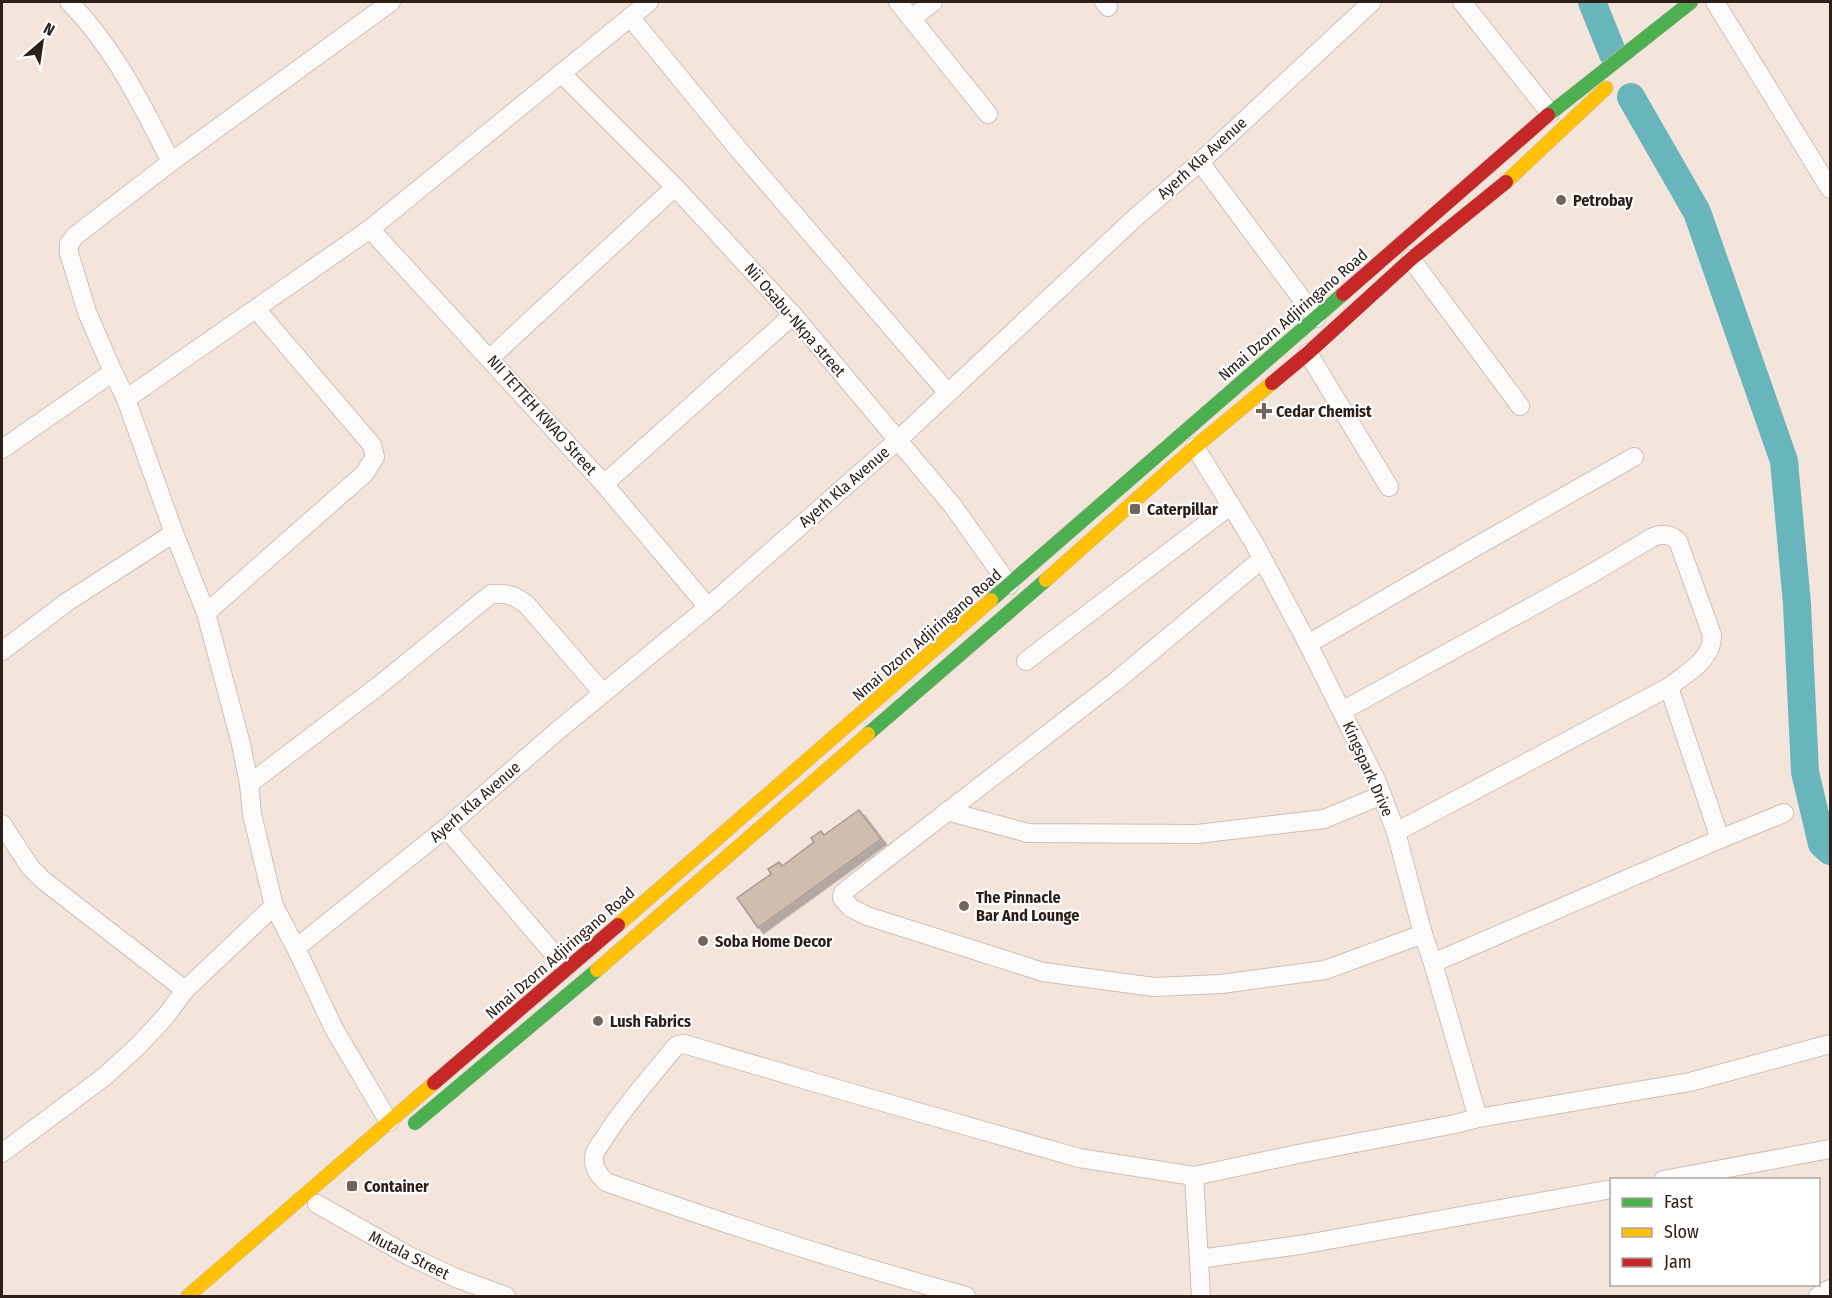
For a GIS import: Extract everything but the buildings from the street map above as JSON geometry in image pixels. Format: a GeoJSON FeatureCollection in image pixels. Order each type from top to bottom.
{"type":"FeatureCollection","features":[{"type":"Feature","properties":{"kind":"main road","name":"Nmai Dzorn Adjiringano Road"},"geometry":{"type":"LineString","coordinates":[[396,1127],[566,968],[1178,436],[1550,113],[1691,2]]}},
{"type":"Feature","properties":{"kind":"main road"},"geometry":{"type":"LineString","coordinates":[[1653,49],[1713,2]]}},
{"type":"Feature","properties":{"kind":"main road","name":"Nmai Dzorn Adjiringano Road"},"geometry":{"type":"LineString","coordinates":[[188,1296],[687,891],[1028,596],[1195,447],[1308,352],[1411,259],[1502,186],[1620,76]]}},
{"type":"Feature","properties":{"kind":"main road"},"geometry":{"type":"LineString","coordinates":[[672,878],[687,891]]}},
{"type":"Feature","properties":{"kind":"street"},"geometry":{"type":"LineString","coordinates":[[391,2],[171,162],[75,236],[69,244],[69,253],[87,312],[126,399],[174,533],[206,613],[241,744],[252,814],[274,906],[334,1029],[396,1127]]}},
{"type":"Feature","properties":{"kind":"street"},"geometry":{"type":"LineString","coordinates":[[126,399],[370,229],[649,2]]}},
{"type":"Feature","properties":{"kind":"street"},"geometry":{"type":"LineString","coordinates":[[898,2],[988,114]]}},
{"type":"Feature","properties":{"kind":"street"},"geometry":{"type":"LineString","coordinates":[[912,18],[933,2]]}},
{"type":"Feature","properties":{"kind":"street","name":"Ayerh Kla Avenue"},"geometry":{"type":"LineString","coordinates":[[296,948],[446,828],[603,693],[708,607],[898,440],[1137,216],[1200,162],[1372,2]]}},
{"type":"Feature","properties":{"kind":"street"},"geometry":{"type":"LineString","coordinates":[[1462,2],[1550,113]]}},
{"type":"Feature","properties":{"kind":"street"},"geometry":{"type":"LineString","coordinates":[[1713,2],[1830,189]]}},
{"type":"Feature","properties":{"kind":"street"},"geometry":{"type":"LineString","coordinates":[[74,3],[110,53],[150,120],[171,162]]}},
{"type":"Feature","properties":{"kind":"street"},"geometry":{"type":"LineString","coordinates":[[630,17],[740,150],[948,393]]}},
{"type":"Feature","properties":{"kind":"street","name":"Nii Osabu-Nkpa street"},"geometry":{"type":"LineString","coordinates":[[561,73],[675,187],[792,315],[953,506],[1009,585]]}},
{"type":"Feature","properties":{"kind":"street"},"geometry":{"type":"LineString","coordinates":[[1200,162],[1316,318]]}},
{"type":"Feature","properties":{"kind":"street"},"geometry":{"type":"LineString","coordinates":[[490,358],[675,187]]}},
{"type":"Feature","properties":{"kind":"street","name":"NII TETTEH KWAO Street"},"geometry":{"type":"LineString","coordinates":[[370,229],[604,484],[708,607]]}},
{"type":"Feature","properties":{"kind":"street"},"geometry":{"type":"LineString","coordinates":[[1411,259],[1520,406]]}},
{"type":"Feature","properties":{"kind":"street"},"geometry":{"type":"LineString","coordinates":[[206,613],[364,474],[375,457],[372,445],[256,309]]}},
{"type":"Feature","properties":{"kind":"street"},"geometry":{"type":"LineString","coordinates":[[604,484],[792,315]]}},
{"type":"Feature","properties":{"kind":"street"},"geometry":{"type":"LineString","coordinates":[[1308,352],[1389,487]]}},
{"type":"Feature","properties":{"kind":"street"},"geometry":{"type":"LineString","coordinates":[[2,448],[113,372]]}},
{"type":"Feature","properties":{"kind":"street","name":"Kingspark Drive"},"geometry":{"type":"LineString","coordinates":[[1195,447],[1262,559],[1308,644],[1382,795],[1396,832],[1423,934],[1478,1118]]}},
{"type":"Feature","properties":{"kind":"street"},"geometry":{"type":"LineString","coordinates":[[1308,644],[1634,457]]}},
{"type":"Feature","properties":{"kind":"street"},"geometry":{"type":"LineString","coordinates":[[1026,661],[1231,505]]}},
{"type":"Feature","properties":{"kind":"street"},"geometry":{"type":"LineString","coordinates":[[2,651],[67,602],[174,533]]}},
{"type":"Feature","properties":{"kind":"street"},"geometry":{"type":"LineString","coordinates":[[1342,711],[1591,574],[1653,537],[1662,534],[1671,535],[1678,541],[1712,635],[1706,658],[1669,687],[1396,832]]}},
{"type":"Feature","properties":{"kind":"street"},"geometry":{"type":"LineString","coordinates":[[1262,559],[1115,682],[843,893],[842,898],[851,908],[867,916],[1043,972],[1154,987],[1221,984],[1324,970],[1423,934]]}},
{"type":"Feature","properties":{"kind":"street"},"geometry":{"type":"LineString","coordinates":[[249,784],[381,684],[491,594],[505,593],[515,596],[526,604],[603,693]]}},
{"type":"Feature","properties":{"kind":"street"},"geometry":{"type":"LineString","coordinates":[[1669,687],[1720,839]]}},
{"type":"Feature","properties":{"kind":"street"},"geometry":{"type":"LineString","coordinates":[[947,811],[1028,832],[1197,834],[1324,819],[1382,795]]}},
{"type":"Feature","properties":{"kind":"street"},"geometry":{"type":"LineString","coordinates":[[1433,963],[1784,813]]}},
{"type":"Feature","properties":{"kind":"street"},"geometry":{"type":"LineString","coordinates":[[2,824],[30,867],[43,880],[186,990]]}},
{"type":"Feature","properties":{"kind":"street"},"geometry":{"type":"LineString","coordinates":[[446,828],[566,968]]}},
{"type":"Feature","properties":{"kind":"street"},"geometry":{"type":"LineString","coordinates":[[2,1153],[104,1077],[138,1046],[186,990],[274,906]]}},
{"type":"Feature","properties":{"kind":"street"},"geometry":{"type":"LineString","coordinates":[[966,1296],[907,1280],[696,1214],[606,1182],[599,1176],[595,1166],[595,1154],[636,1094],[675,1047],[684,1044],[1079,1158],[1194,1176],[1478,1118],[1690,1082],[1830,1044]]}},
{"type":"Feature","properties":{"kind":"street"},"geometry":{"type":"LineString","coordinates":[[1669,1178],[1830,1149]]}},
{"type":"Feature","properties":{"kind":"street"},"geometry":{"type":"LineString","coordinates":[[1194,1176],[1201,1296]]}},
{"type":"Feature","properties":{"kind":"street"},"geometry":{"type":"LineString","coordinates":[[1199,1259],[1306,1244],[1610,1189]]}},
{"type":"Feature","properties":{"kind":"street","name":"Mutala Street"},"geometry":{"type":"LineString","coordinates":[[317,1204],[409,1256],[456,1278],[506,1296]]}},
{"type":"Feature","properties":{"kind":"street"},"geometry":{"type":"LineString","coordinates":[[1818,1296],[1830,1288]]}},
{"type":"Feature","properties":{"kind":"waterway"},"geometry":{"type":"LineString","coordinates":[[1592,2],[1613,54]]}},
{"type":"Feature","properties":{"kind":"waterway"},"geometry":{"type":"LineString","coordinates":[[1631,97],[1697,212],[1784,461],[1797,604],[1805,772],[1822,844],[1830,851]]}},
{"type":"Feature","properties":{"kind":"traffic: fast"},"geometry":{"type":"LineString","coordinates":[[1548,115],[1691,2]]}},
{"type":"Feature","properties":{"kind":"traffic: fast"},"geometry":{"type":"LineString","coordinates":[[991,600],[1343,294]]}},
{"type":"Feature","properties":{"kind":"traffic: fast"},"geometry":{"type":"LineString","coordinates":[[868,734],[1046,580]]}},
{"type":"Feature","properties":{"kind":"traffic: fast"},"geometry":{"type":"LineString","coordinates":[[415,1123],[597,970]]}},
{"type":"Feature","properties":{"kind":"traffic: slow"},"geometry":{"type":"LineString","coordinates":[[1506,182],[1606,88]]}},
{"type":"Feature","properties":{"kind":"traffic: slow"},"geometry":{"type":"LineString","coordinates":[[1046,580],[1195,447],[1272,383]]}},
{"type":"Feature","properties":{"kind":"traffic: slow"},"geometry":{"type":"LineString","coordinates":[[618,925],[991,600]]}},
{"type":"Feature","properties":{"kind":"traffic: slow"},"geometry":{"type":"LineString","coordinates":[[597,970],[868,734]]}},
{"type":"Feature","properties":{"kind":"traffic: slow"},"geometry":{"type":"LineString","coordinates":[[188,1296],[434,1083]]}},
{"type":"Feature","properties":{"kind":"traffic: jam"},"geometry":{"type":"LineString","coordinates":[[1343,294],[1548,115]]}},
{"type":"Feature","properties":{"kind":"traffic: jam"},"geometry":{"type":"LineString","coordinates":[[1272,383],[1411,259],[1506,182]]}},
{"type":"Feature","properties":{"kind":"traffic: jam"},"geometry":{"type":"LineString","coordinates":[[434,1083],[618,925]]}},
{"type":"Feature","properties":{"kind":"place","name":"Petrobay"},"geometry":{"type":"Point","coordinates":[1561,200]}},
{"type":"Feature","properties":{"kind":"place","name":"Cedar Chemist"},"geometry":{"type":"Point","coordinates":[1264,411]}},
{"type":"Feature","properties":{"kind":"place","name":"Caterpillar"},"geometry":{"type":"Point","coordinates":[1135,509]}},
{"type":"Feature","properties":{"kind":"place","name":"The Pinnacle Bar And Lounge"},"geometry":{"type":"Point","coordinates":[964,906]}},
{"type":"Feature","properties":{"kind":"place","name":"Soba Home Decor"},"geometry":{"type":"Point","coordinates":[703,941]}},
{"type":"Feature","properties":{"kind":"place","name":"Lush Fabrics"},"geometry":{"type":"Point","coordinates":[598,1021]}},
{"type":"Feature","properties":{"kind":"place","name":"Container"},"geometry":{"type":"Point","coordinates":[352,1186]}}]}
